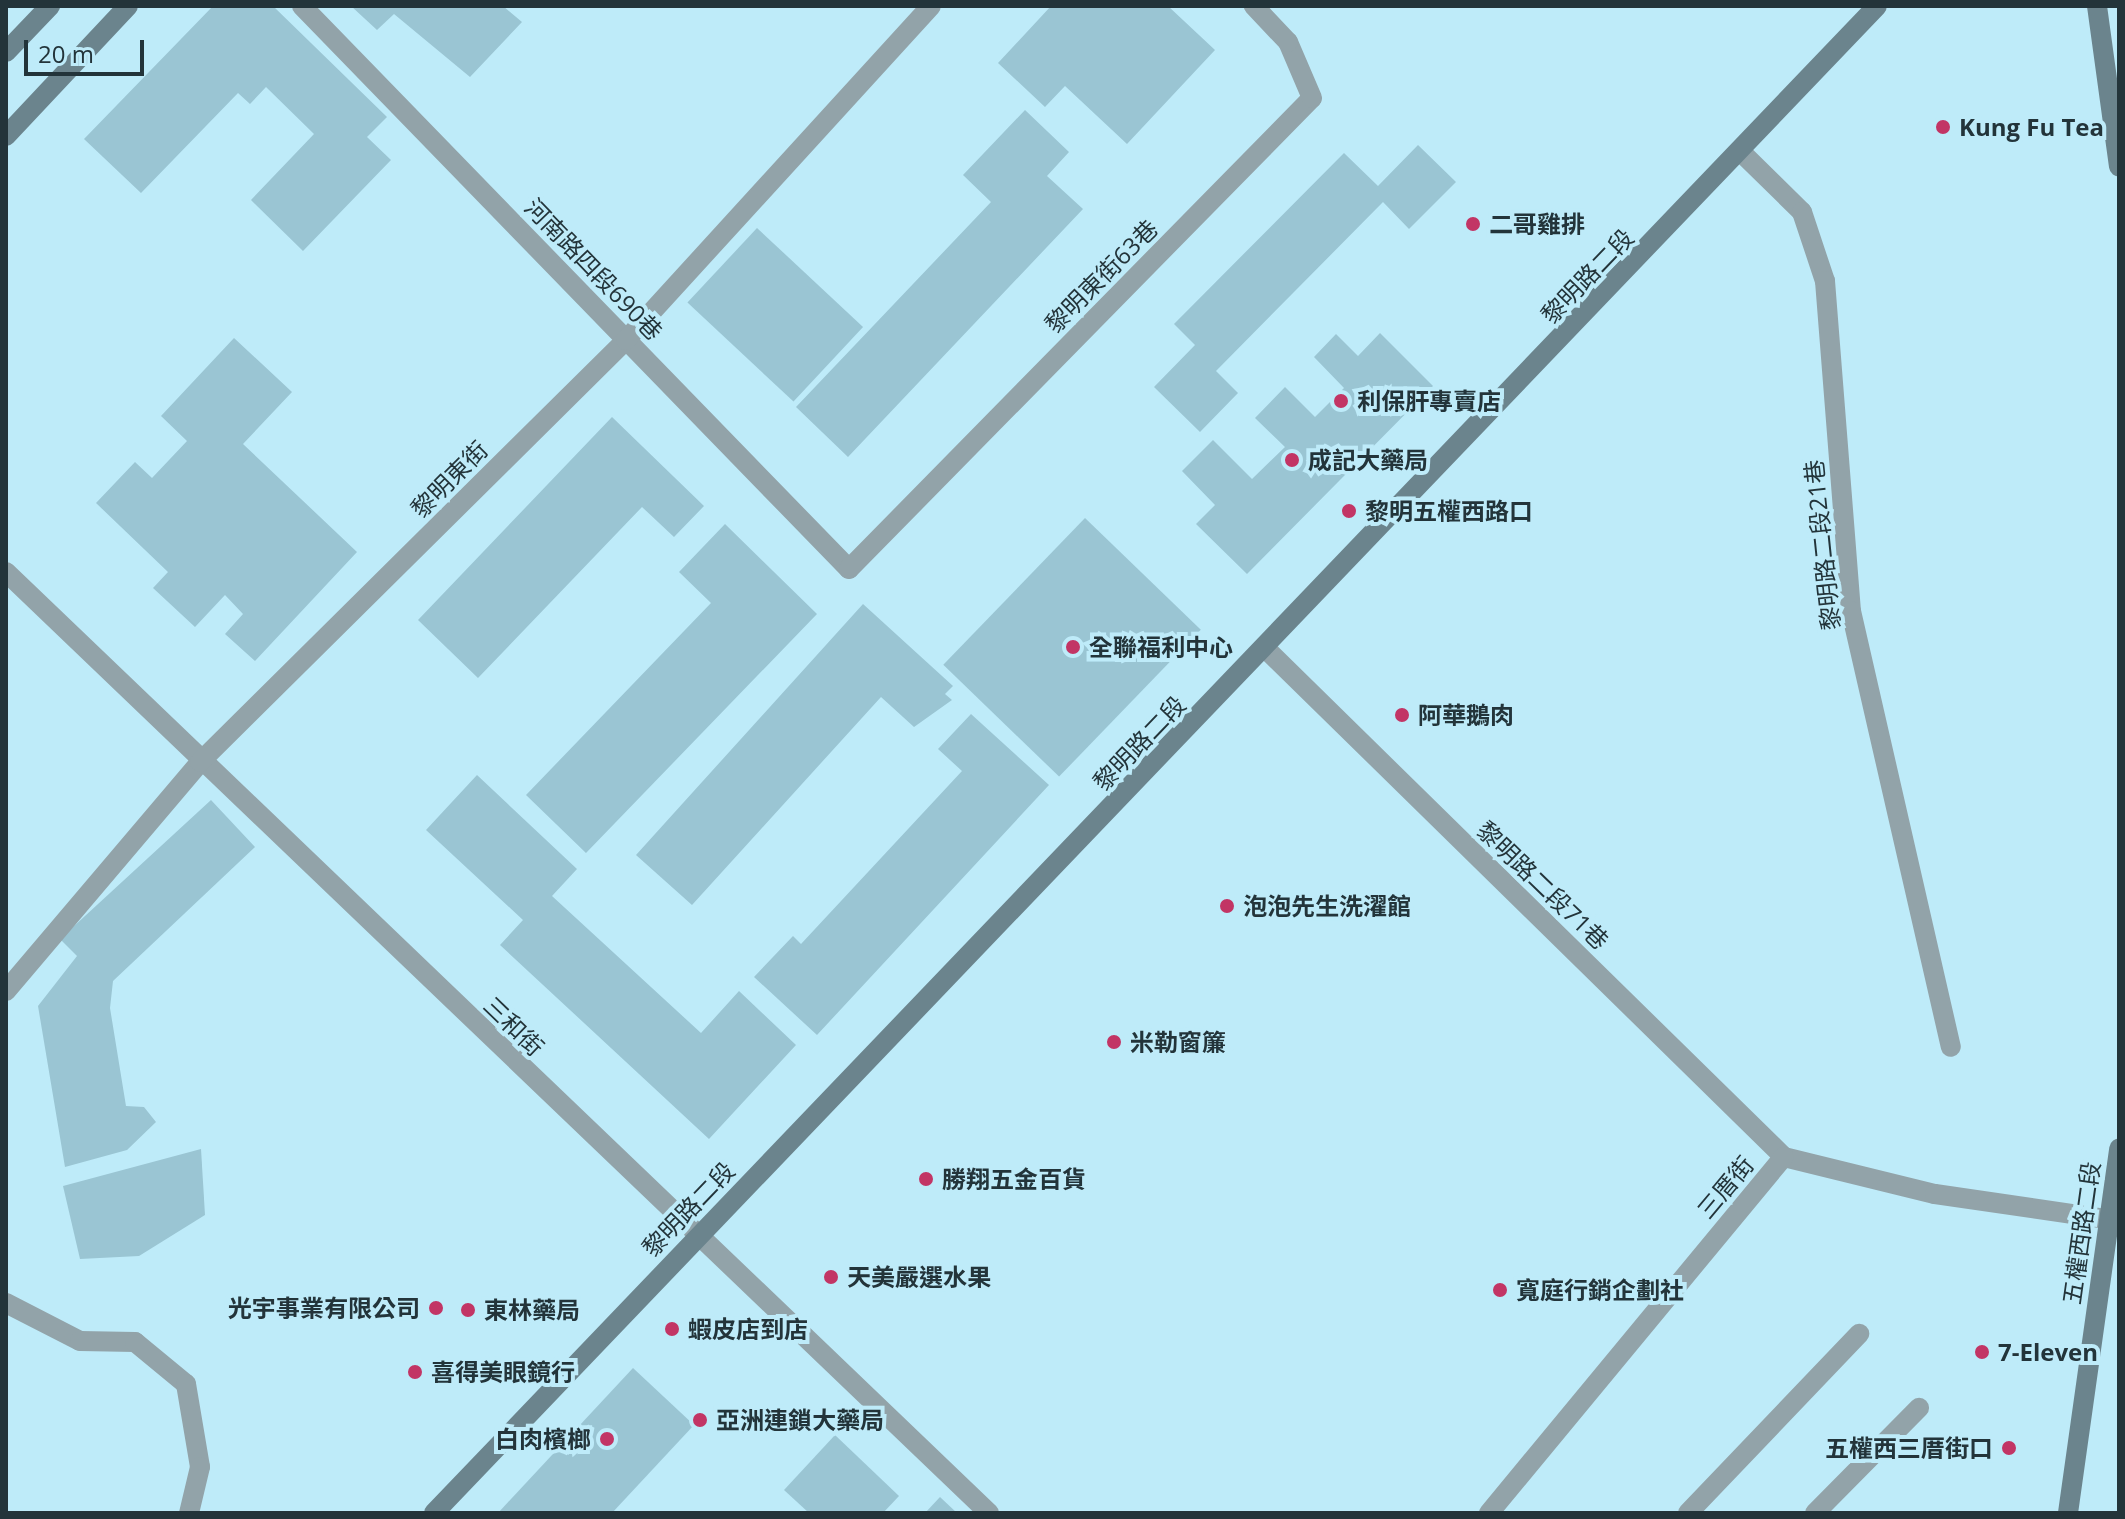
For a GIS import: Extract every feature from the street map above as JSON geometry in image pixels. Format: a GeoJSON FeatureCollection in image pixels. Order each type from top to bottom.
{"type":"FeatureCollection","features":[{"type":"Feature","properties":{"kind":"main road"},"geometry":{"type":"LineString","coordinates":[[6,52],[50,6]]}},
{"type":"Feature","properties":{"kind":"main road"},"geometry":{"type":"LineString","coordinates":[[6,136],[128,6]]}},
{"type":"Feature","properties":{"kind":"main road","name":"黎明路二段"},"geometry":{"type":"LineString","coordinates":[[434,1513],[1742,153],[1877,6]]}},
{"type":"Feature","properties":{"kind":"main road"},"geometry":{"type":"LineString","coordinates":[[2097,6],[2119,167]]}},
{"type":"Feature","properties":{"kind":"main road","name":"五權西路二段"},"geometry":{"type":"LineString","coordinates":[[2068,1513],[2114,1220],[2119,1149]]}},
{"type":"Feature","properties":{"kind":"street","name":"河南路四段690巷"},"geometry":{"type":"LineString","coordinates":[[302,6],[849,569]]}},
{"type":"Feature","properties":{"kind":"street","name":"黎明東街"},"geometry":{"type":"LineString","coordinates":[[6,991],[200,762],[626,340],[931,6]]}},
{"type":"Feature","properties":{"kind":"street","name":"黎明東街63巷"},"geometry":{"type":"LineString","coordinates":[[849,569],[1312,98],[1288,42],[1254,6]]}},
{"type":"Feature","properties":{"kind":"street","name":"黎明路二段21巷"},"geometry":{"type":"LineString","coordinates":[[1742,153],[1802,212],[1825,281],[1851,611],[1951,1047]]}},
{"type":"Feature","properties":{"kind":"street","name":"三和街"},"geometry":{"type":"LineString","coordinates":[[6,572],[200,762],[989,1513]]}},
{"type":"Feature","properties":{"kind":"street","name":"黎明路二段71巷"},"geometry":{"type":"LineString","coordinates":[[1266,649],[1784,1157]]}},
{"type":"Feature","properties":{"kind":"street","name":"三厝街"},"geometry":{"type":"LineString","coordinates":[[1489,1513],[1784,1157],[1935,1194],[2114,1220]]}},
{"type":"Feature","properties":{"kind":"street"},"geometry":{"type":"LineString","coordinates":[[6,1303],[80,1341],[135,1342],[186,1384],[200,1467],[189,1513]]}},
{"type":"Feature","properties":{"kind":"street"},"geometry":{"type":"LineString","coordinates":[[1688,1513],[1859,1334]]}},
{"type":"Feature","properties":{"kind":"street"},"geometry":{"type":"LineString","coordinates":[[1815,1513],[1919,1408]]}},
{"type":"Feature","properties":{"kind":"building"},"geometry":{"type":"Polygon","coordinates":[[[213,6],[273,6],[387,117],[367,137],[391,160],[303,251],[251,200],[314,134],[266,87],[250,104],[238,93],[141,193],[84,139],[213,6]]]}},
{"type":"Feature","properties":{"kind":"building"},"geometry":{"type":"Polygon","coordinates":[[[351,6],[503,6],[522,22],[470,77],[394,14],[377,30],[351,6]]]}},
{"type":"Feature","properties":{"kind":"building"},"geometry":{"type":"Polygon","coordinates":[[[1051,6],[1168,6],[1215,50],[1127,144],[1065,86],[1045,107],[998,63],[1051,6]]]}},
{"type":"Feature","properties":{"kind":"building"},"geometry":{"type":"Polygon","coordinates":[[[1025,110],[1069,152],[1047,176],[1083,209],[848,457],[796,407],[991,202],[963,175],[1025,110]]]}},
{"type":"Feature","properties":{"kind":"building"},"geometry":{"type":"Polygon","coordinates":[[[1418,145],[1456,182],[1409,229],[1383,202],[1216,371],[1238,393],[1200,432],[1154,387],[1195,345],[1174,324],[1344,153],[1378,186],[1418,145]]]}},
{"type":"Feature","properties":{"kind":"building"},"geometry":{"type":"Polygon","coordinates":[[[757,228],[863,327],[793,401],[687,303],[757,228]]]}},
{"type":"Feature","properties":{"kind":"building"},"geometry":{"type":"Polygon","coordinates":[[[1380,333],[1433,386],[1247,574],[1196,524],[1215,505],[1182,471],[1213,440],[1252,479],[1285,447],[1255,418],[1285,387],[1315,417],[1344,388],[1314,357],[1336,334],[1358,356],[1380,333]]]}},
{"type":"Feature","properties":{"kind":"building"},"geometry":{"type":"Polygon","coordinates":[[[234,338],[292,392],[243,444],[357,552],[255,661],[225,634],[243,614],[225,595],[195,627],[153,588],[168,572],[96,503],[135,462],[152,478],[187,441],[161,416],[234,338]]]}},
{"type":"Feature","properties":{"kind":"building"},"geometry":{"type":"Polygon","coordinates":[[[612,417],[704,506],[674,537],[642,507],[478,678],[418,620],[612,417]]]}},
{"type":"Feature","properties":{"kind":"building","name":"全聯福利中心"},"geometry":{"type":"Polygon","coordinates":[[[1085,518],[1201,630],[1059,777],[943,665],[1085,518]]]}},
{"type":"Feature","properties":{"kind":"building"},"geometry":{"type":"Polygon","coordinates":[[[725,524],[817,614],[586,853],[526,795],[711,603],[679,572],[725,524]]]}},
{"type":"Feature","properties":{"kind":"building"},"geometry":{"type":"Polygon","coordinates":[[[863,604],[953,686],[945,694],[952,700],[914,727],[881,697],[692,905],[636,855],[863,604]]]}},
{"type":"Feature","properties":{"kind":"building"},"geometry":{"type":"Polygon","coordinates":[[[971,714],[1049,785],[817,1035],[754,977],[793,936],[801,944],[962,771],[938,749],[971,714]]]}},
{"type":"Feature","properties":{"kind":"building"},"geometry":{"type":"Polygon","coordinates":[[[477,775],[577,869],[552,896],[701,1033],[739,991],[796,1045],[709,1139],[500,945],[523,920],[426,830],[477,775]]]}},
{"type":"Feature","properties":{"kind":"building"},"geometry":{"type":"Polygon","coordinates":[[[211,800],[255,847],[113,981],[110,1008],[126,1106],[144,1107],[156,1122],[127,1150],[65,1167],[38,1006],[77,956],[60,939],[211,800]]]}},
{"type":"Feature","properties":{"kind":"building"},"geometry":{"type":"Polygon","coordinates":[[[201,1149],[205,1215],[139,1256],[80,1259],[63,1186],[201,1149]]]}},
{"type":"Feature","properties":{"kind":"building"},"geometry":{"type":"Polygon","coordinates":[[[633,1368],[694,1425],[612,1513],[498,1513],[633,1368]]]}},
{"type":"Feature","properties":{"kind":"building"},"geometry":{"type":"Polygon","coordinates":[[[835,1435],[899,1496],[883,1513],[809,1513],[784,1490],[835,1435]]]}},
{"type":"Feature","properties":{"kind":"building"},"geometry":{"type":"Polygon","coordinates":[[[940,1497],[957,1513],[925,1513],[940,1497]]]}},
{"type":"Feature","properties":{"kind":"place","name":"Kung Fu Tea"},"geometry":{"type":"Point","coordinates":[1943,127]}},
{"type":"Feature","properties":{"kind":"place","name":"二哥雞排"},"geometry":{"type":"Point","coordinates":[1473,224]}},
{"type":"Feature","properties":{"kind":"place","name":"利保肝專賣店"},"geometry":{"type":"Point","coordinates":[1341,401]}},
{"type":"Feature","properties":{"kind":"place","name":"成記大藥局"},"geometry":{"type":"Point","coordinates":[1292,460]}},
{"type":"Feature","properties":{"kind":"place","name":"黎明五權西路口"},"geometry":{"type":"Point","coordinates":[1349,511]}},
{"type":"Feature","properties":{"kind":"place","name":"全聯福利中心"},"geometry":{"type":"Point","coordinates":[1073,647]}},
{"type":"Feature","properties":{"kind":"place","name":"阿華鵝肉"},"geometry":{"type":"Point","coordinates":[1402,715]}},
{"type":"Feature","properties":{"kind":"place","name":"泡泡先生洗濯館"},"geometry":{"type":"Point","coordinates":[1227,906]}},
{"type":"Feature","properties":{"kind":"place","name":"米勒窗簾"},"geometry":{"type":"Point","coordinates":[1114,1042]}},
{"type":"Feature","properties":{"kind":"place","name":"勝翔五金百貨"},"geometry":{"type":"Point","coordinates":[926,1179]}},
{"type":"Feature","properties":{"kind":"place","name":"天美嚴選水果"},"geometry":{"type":"Point","coordinates":[831,1277]}},
{"type":"Feature","properties":{"kind":"place","name":"寬庭行銷企劃社"},"geometry":{"type":"Point","coordinates":[1500,1290]}},
{"type":"Feature","properties":{"kind":"place","name":"光宇事業有限公司"},"geometry":{"type":"Point","coordinates":[436,1308]}},
{"type":"Feature","properties":{"kind":"place","name":"東林藥局"},"geometry":{"type":"Point","coordinates":[468,1310]}},
{"type":"Feature","properties":{"kind":"place","name":"蝦皮店到店"},"geometry":{"type":"Point","coordinates":[672,1329]}},
{"type":"Feature","properties":{"kind":"place","name":"7-Eleven"},"geometry":{"type":"Point","coordinates":[1982,1352]}},
{"type":"Feature","properties":{"kind":"place","name":"喜得美眼鏡行"},"geometry":{"type":"Point","coordinates":[415,1372]}},
{"type":"Feature","properties":{"kind":"place","name":"亞洲連鎖大藥局"},"geometry":{"type":"Point","coordinates":[700,1420]}},
{"type":"Feature","properties":{"kind":"place","name":"白肉檳榔"},"geometry":{"type":"Point","coordinates":[607,1439]}},
{"type":"Feature","properties":{"kind":"place","name":"五權西三厝街口"},"geometry":{"type":"Point","coordinates":[2009,1448]}}]}
